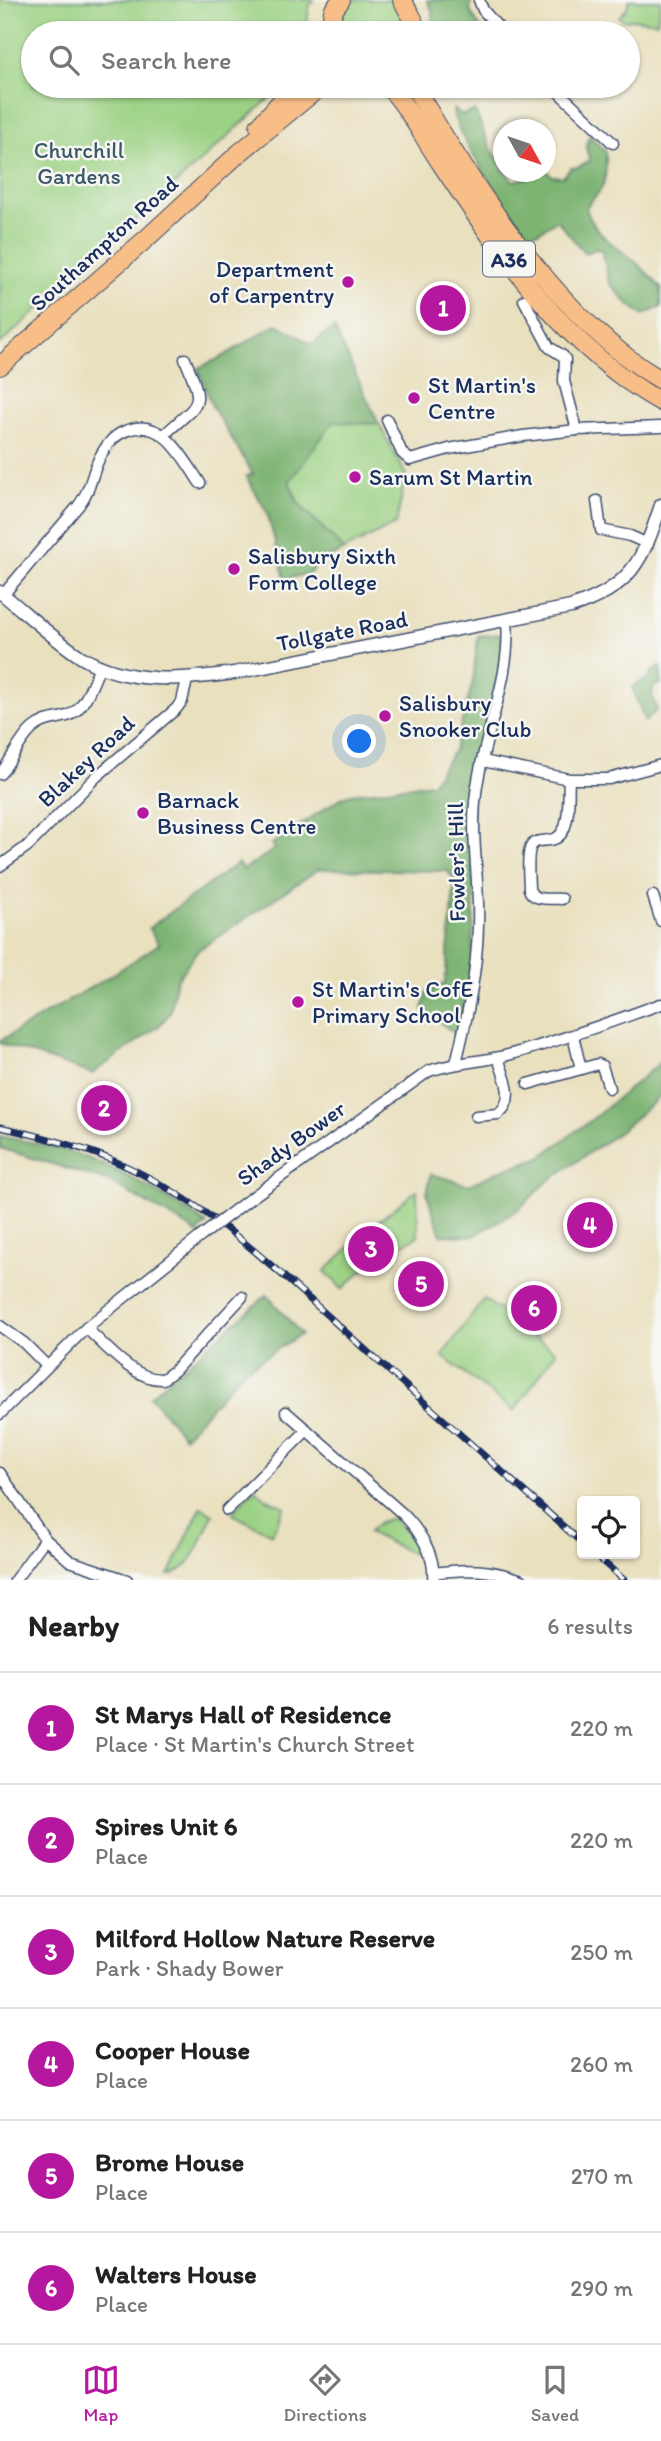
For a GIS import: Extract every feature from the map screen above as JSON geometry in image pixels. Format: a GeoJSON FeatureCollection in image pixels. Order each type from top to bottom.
{"type":"FeatureCollection","features":[{"type":"Feature","properties":{"kind":"highway"},"geometry":{"type":"LineString","coordinates":[[402,0],[413,21]]}},
{"type":"Feature","properties":{"kind":"highway"},"geometry":{"type":"LineString","coordinates":[[415,0],[423,21]]}},
{"type":"Feature","properties":{"kind":"highway"},"geometry":{"type":"LineString","coordinates":[[323,21],[333,3]]}},
{"type":"Feature","properties":{"kind":"highway"},"geometry":{"type":"LineString","coordinates":[[331,21],[333,3]]}},
{"type":"Feature","properties":{"kind":"highway"},"geometry":{"type":"LineString","coordinates":[[259,126],[284,98]]}},
{"type":"Feature","properties":{"kind":"highway","name":"Southampton Road"},"geometry":{"type":"LineString","coordinates":[[238,154],[259,126],[290,98]]}},
{"type":"Feature","properties":{"kind":"highway","name":"Southampton Road"},"geometry":{"type":"LineString","coordinates":[[0,366],[146,239],[238,154],[306,98]]}},
{"type":"Feature","properties":{"kind":"highway","name":"A36"},"geometry":{"type":"LineString","coordinates":[[398,98],[476,214],[545,303],[599,358],[661,402]]}},
{"type":"Feature","properties":{"kind":"highway","name":"A36"},"geometry":{"type":"LineString","coordinates":[[421,98],[507,228],[574,311],[613,348],[661,380]]}},
{"type":"Feature","properties":{"kind":"highway"},"geometry":{"type":"LineString","coordinates":[[423,98],[425,104]]}},
{"type":"Feature","properties":{"kind":"street"},"geometry":{"type":"LineString","coordinates":[[479,0],[493,21]]}},
{"type":"Feature","properties":{"kind":"street"},"geometry":{"type":"LineString","coordinates":[[565,98],[613,143]]}},
{"type":"Feature","properties":{"kind":"street"},"geometry":{"type":"LineString","coordinates":[[524,300],[549,347],[565,359],[564,381],[577,430]]}},
{"type":"Feature","properties":{"kind":"street"},"geometry":{"type":"LineString","coordinates":[[164,435],[191,411],[198,399],[199,390],[186,359]]}},
{"type":"Feature","properties":{"kind":"street"},"geometry":{"type":"LineString","coordinates":[[387,420],[402,453],[410,460],[487,441],[577,430],[661,427]]}},
{"type":"Feature","properties":{"kind":"street"},"geometry":{"type":"LineString","coordinates":[[2,593],[69,518],[88,492],[95,468],[109,442],[119,433],[143,427],[164,435],[177,448],[200,483]]}},
{"type":"Feature","properties":{"kind":"street"},"geometry":{"type":"LineString","coordinates":[[597,501],[601,530],[630,536],[648,544]]}},
{"type":"Feature","properties":{"kind":"street","name":"Tollgate Road"},"geometry":{"type":"LineString","coordinates":[[2,593],[60,642],[100,666],[135,676],[187,680],[507,620],[590,601],[631,573],[648,544],[661,505]]}},
{"type":"Feature","properties":{"kind":"street","name":"Fowler's Hill"},"geometry":{"type":"LineString","coordinates":[[456,1063],[475,970],[478,938],[478,877],[473,818],[476,790],[506,664],[507,620]]}},
{"type":"Feature","properties":{"kind":"street"},"geometry":{"type":"LineString","coordinates":[[0,774],[30,730],[46,720],[75,712],[85,698],[100,666]]}},
{"type":"Feature","properties":{"kind":"street","name":"Blakey Road"},"geometry":{"type":"LineString","coordinates":[[0,866],[29,845],[96,777],[176,709],[182,701],[187,680]]}},
{"type":"Feature","properties":{"kind":"street"},"geometry":{"type":"LineString","coordinates":[[482,761],[569,779],[609,779],[661,765]]}},
{"type":"Feature","properties":{"kind":"street"},"geometry":{"type":"LineString","coordinates":[[562,899],[536,898],[531,895],[529,852],[531,845],[559,837],[564,830],[569,779]]}},
{"type":"Feature","properties":{"kind":"street"},"geometry":{"type":"LineString","coordinates":[[653,896],[661,921]]}},
{"type":"Feature","properties":{"kind":"street","name":"Shady Bower"},"geometry":{"type":"LineString","coordinates":[[0,1414],[86,1328],[247,1201],[429,1071],[456,1063],[498,1058],[573,1037],[661,1004]]}},
{"type":"Feature","properties":{"kind":"street"},"geometry":{"type":"LineString","coordinates":[[573,1037],[581,1069]]}},
{"type":"Feature","properties":{"kind":"street"},"geometry":{"type":"LineString","coordinates":[[476,1116],[498,1114],[509,1101],[498,1058]]}},
{"type":"Feature","properties":{"kind":"street"},"geometry":{"type":"LineString","coordinates":[[528,1084],[598,1065],[602,1066],[609,1087]]}},
{"type":"Feature","properties":{"kind":"street"},"geometry":{"type":"LineString","coordinates":[[86,1328],[134,1370],[146,1377],[163,1380],[242,1297]]}},
{"type":"Feature","properties":{"kind":"street"},"geometry":{"type":"LineString","coordinates":[[0,1326],[24,1343],[47,1366]]}},
{"type":"Feature","properties":{"kind":"street"},"geometry":{"type":"LineString","coordinates":[[286,1412],[421,1533],[433,1577],[465,1568],[522,1580]]}},
{"type":"Feature","properties":{"kind":"street"},"geometry":{"type":"LineString","coordinates":[[227,1510],[307,1430]]}},
{"type":"Feature","properties":{"kind":"street"},"geometry":{"type":"LineString","coordinates":[[0,1473],[45,1539],[70,1561],[127,1580]]}},
{"type":"Feature","properties":{"kind":"street"},"geometry":{"type":"LineString","coordinates":[[15,1580],[45,1539]]}},
{"type":"Feature","properties":{"kind":"green space","name":"Churchill Gardens"},"geometry":{"type":"Polygon","coordinates":[[[0,0],[314,0],[309,7],[307,21],[21,21],[21,98],[270,98],[0,344],[0,0]]]}},
{"type":"Feature","properties":{"kind":"green space"},"geometry":{"type":"Polygon","coordinates":[[[350,0],[394,0],[400,6],[404,21],[338,21],[350,0]]]}},
{"type":"Feature","properties":{"kind":"green space"},"geometry":{"type":"Polygon","coordinates":[[[427,0],[471,0],[470,11],[476,21],[432,21],[432,10],[427,0]]]}},
{"type":"Feature","properties":{"kind":"green space"},"geometry":{"type":"Polygon","coordinates":[[[629,0],[661,0],[657,22],[632,19],[624,21],[619,17],[627,8],[629,0]]]}},
{"type":"Feature","properties":{"kind":"green space"},"geometry":{"type":"Polygon","coordinates":[[[453,109],[462,115],[475,111],[493,152],[493,182],[556,182],[556,176],[563,177],[571,168],[590,161],[586,149],[589,135],[606,152],[606,171],[603,185],[586,208],[600,233],[638,264],[661,288],[661,307],[643,315],[625,301],[609,282],[602,250],[585,253],[557,220],[538,232],[527,233],[496,191],[455,120],[453,109]]]}},
{"type":"Feature","properties":{"kind":"green space"},"geometry":{"type":"Polygon","coordinates":[[[277,324],[312,344],[334,328],[379,424],[333,422],[289,482],[298,503],[344,550],[317,564],[310,573],[285,579],[267,512],[246,476],[253,474],[212,406],[198,368],[277,324]]]}},
{"type":"Feature","properties":{"kind":"green space"},"geometry":{"type":"Polygon","coordinates":[[[333,421],[379,424],[406,475],[396,524],[344,550],[298,503],[289,482],[333,421]]]}},
{"type":"Feature","properties":{"kind":"green space"},"geometry":{"type":"Polygon","coordinates":[[[501,634],[504,642],[503,655],[472,791],[472,965],[459,1028],[454,1033],[423,1009],[427,992],[445,983],[455,879],[447,871],[319,869],[197,951],[176,981],[170,1013],[159,1026],[92,1074],[0,1043],[159,944],[149,928],[238,863],[243,870],[275,849],[272,844],[339,799],[351,794],[432,783],[454,750],[473,681],[478,636],[501,634]]]}},
{"type":"Feature","properties":{"kind":"green space"},"geometry":{"type":"Polygon","coordinates":[[[661,667],[661,684],[653,686],[652,696],[657,710],[645,722],[632,687],[661,667]]]}},
{"type":"Feature","properties":{"kind":"green space"},"geometry":{"type":"Polygon","coordinates":[[[661,1062],[661,1096],[615,1135],[548,1181],[520,1208],[474,1236],[441,1235],[427,1194],[431,1174],[469,1185],[501,1170],[539,1158],[594,1118],[661,1062]]]}},
{"type":"Feature","properties":{"kind":"green space"},"geometry":{"type":"Polygon","coordinates":[[[0,1136],[74,1153],[109,1167],[143,1184],[207,1224],[197,1234],[107,1181],[0,1148],[0,1136]]]}},
{"type":"Feature","properties":{"kind":"green space"},"geometry":{"type":"Polygon","coordinates":[[[417,1190],[418,1236],[372,1262],[342,1289],[325,1271],[366,1231],[417,1190]]]}},
{"type":"Feature","properties":{"kind":"green space"},"geometry":{"type":"Polygon","coordinates":[[[267,1295],[301,1334],[243,1371],[184,1437],[150,1396],[267,1295]]]}},
{"type":"Feature","properties":{"kind":"green space"},"geometry":{"type":"Polygon","coordinates":[[[484,1299],[556,1352],[514,1411],[442,1356],[484,1299]]]}},
{"type":"Feature","properties":{"kind":"green space"},"geometry":{"type":"Polygon","coordinates":[[[255,1489],[265,1498],[285,1507],[272,1534],[234,1515],[233,1512],[255,1489]]]}},
{"type":"Feature","properties":{"kind":"green space"},"geometry":{"type":"Polygon","coordinates":[[[201,1507],[213,1514],[201,1541],[185,1567],[169,1575],[201,1507]]]}},
{"type":"Feature","properties":{"kind":"green space"},"geometry":{"type":"Polygon","coordinates":[[[392,1518],[409,1537],[421,1558],[368,1532],[380,1522],[392,1518]]]}},
{"type":"Feature","properties":{"kind":"railway"},"geometry":{"type":"LineString","coordinates":[[0,1127],[54,1140],[107,1158],[144,1175],[213,1219],[277,1270],[577,1539]]}},
{"type":"Feature","properties":{"kind":"railway"},"geometry":{"type":"LineString","coordinates":[[600,1559],[624,1580]]}},
{"type":"Feature","properties":{"kind":"place","name":"Department of Carpentry"},"geometry":{"type":"Point","coordinates":[348,282]}},
{"type":"Feature","properties":{"kind":"place","name":"St Marys Hall of Residence"},"geometry":{"type":"Point","coordinates":[443,308]}},
{"type":"Feature","properties":{"kind":"place","name":"St Martin's Centre"},"geometry":{"type":"Point","coordinates":[414,398]}},
{"type":"Feature","properties":{"kind":"place","name":"Sarum St Martin"},"geometry":{"type":"Point","coordinates":[355,477]}},
{"type":"Feature","properties":{"kind":"place","name":"Salisbury Sixth Form College"},"geometry":{"type":"Point","coordinates":[234,569]}},
{"type":"Feature","properties":{"kind":"place","name":"Salisbury Snooker Club"},"geometry":{"type":"Point","coordinates":[385,716]}},
{"type":"Feature","properties":{"kind":"place","name":"Barnack Business Centre"},"geometry":{"type":"Point","coordinates":[143,813]}},
{"type":"Feature","properties":{"kind":"place","name":"St Martin's CofE Primary School"},"geometry":{"type":"Point","coordinates":[298,1002]}},
{"type":"Feature","properties":{"kind":"place","name":"Spires Unit 6"},"geometry":{"type":"Point","coordinates":[104,1108]}},
{"type":"Feature","properties":{"kind":"place","name":"Cooper House"},"geometry":{"type":"Point","coordinates":[590,1225]}},
{"type":"Feature","properties":{"kind":"place","name":"Milford Hollow Nature Reserve"},"geometry":{"type":"Point","coordinates":[371,1249]}},
{"type":"Feature","properties":{"kind":"place","name":"Brome House"},"geometry":{"type":"Point","coordinates":[421,1284]}},
{"type":"Feature","properties":{"kind":"place","name":"Walters House"},"geometry":{"type":"Point","coordinates":[534,1308]}}]}
